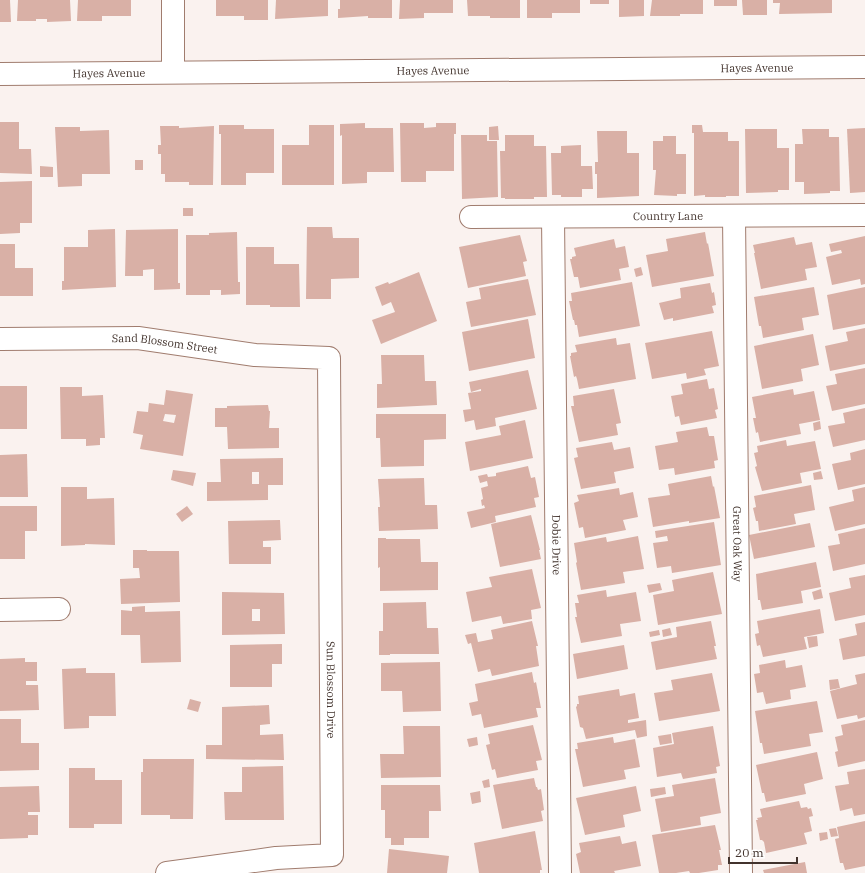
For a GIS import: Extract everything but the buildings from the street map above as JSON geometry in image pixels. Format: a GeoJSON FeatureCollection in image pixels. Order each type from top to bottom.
{"type":"FeatureCollection","features":[{"type":"Feature","properties":{"kind":"street"},"geometry":{"type":"LineString","coordinates":[[173,0],[173,72]]}},
{"type":"Feature","properties":{"kind":"street","name":"Hayes Avenue"},"geometry":{"type":"LineString","coordinates":[[0,74],[865,67]]}},
{"type":"Feature","properties":{"kind":"street","name":"Country Lane"},"geometry":{"type":"LineString","coordinates":[[471,217],[865,215]]}},
{"type":"Feature","properties":{"kind":"street","name":"Great Oak Way"},"geometry":{"type":"LineString","coordinates":[[734,216],[741,873]]}},
{"type":"Feature","properties":{"kind":"street","name":"Dobie Drive"},"geometry":{"type":"LineString","coordinates":[[552,217],[560,873]]}},
{"type":"Feature","properties":{"kind":"street","name":"Sand Blossom Street"},"geometry":{"type":"LineString","coordinates":[[0,339],[138,338],[255,355],[329,358]]}},
{"type":"Feature","properties":{"kind":"street","name":"Sun Blossom Drive"},"geometry":{"type":"LineString","coordinates":[[167,873],[276,858],[332,855],[329,358]]}},
{"type":"Feature","properties":{"kind":"street"},"geometry":{"type":"LineString","coordinates":[[0,610],[59,609]]}}]}
